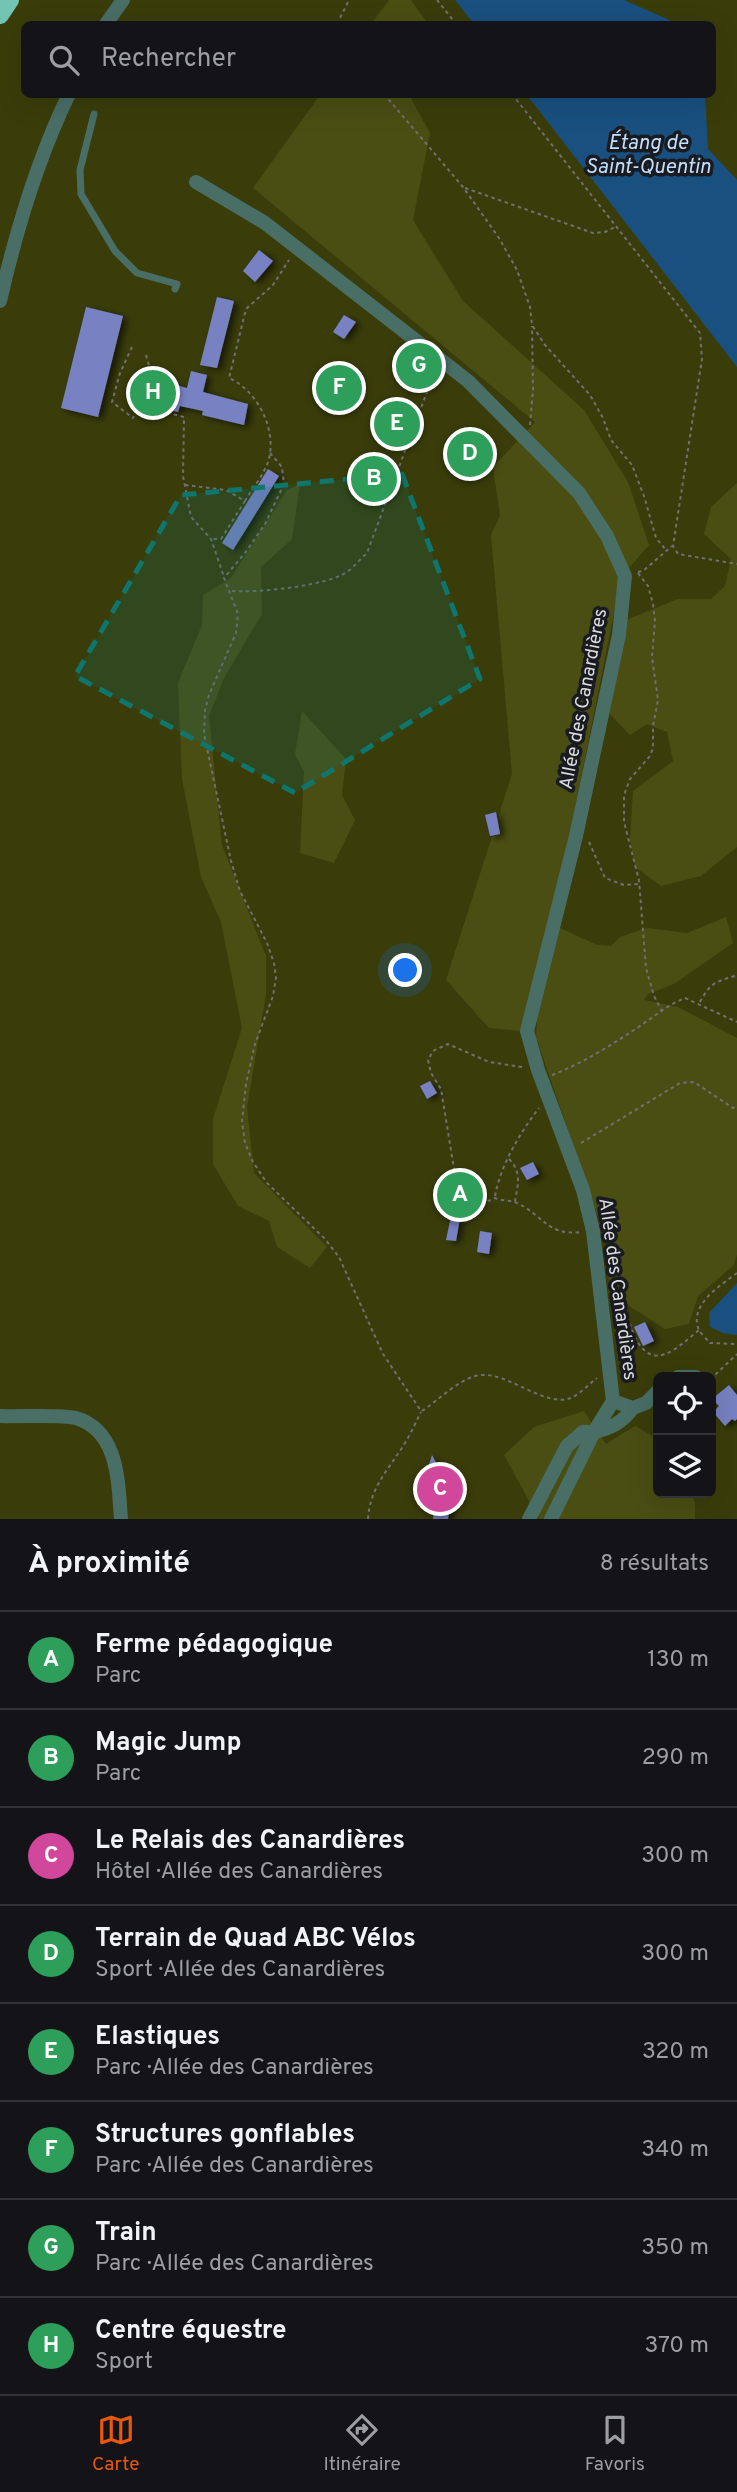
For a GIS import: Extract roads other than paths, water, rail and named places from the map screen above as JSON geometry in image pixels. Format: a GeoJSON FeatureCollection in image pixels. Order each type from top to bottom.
{"type":"FeatureCollection","features":[{"type":"Feature","properties":{"kind":"main road"},"geometry":{"type":"LineString","coordinates":[[0,15],[10,0]]}},
{"type":"Feature","properties":{"kind":"street"},"geometry":{"type":"LineString","coordinates":[[108,21],[123,0]]}},
{"type":"Feature","properties":{"kind":"street"},"geometry":{"type":"LineString","coordinates":[[0,302],[24,209],[67,98]]}},
{"type":"Feature","properties":{"kind":"street","name":"Allée des Canardières"},"geometry":{"type":"LineString","coordinates":[[196,182],[265,223],[468,381],[579,493],[607,536],[625,576],[619,635],[576,836],[527,1031],[540,1075],[583,1190],[593,1231],[613,1401],[594,1432],[551,1519]]}},
{"type":"Feature","properties":{"kind":"street"},"geometry":{"type":"LineString","coordinates":[[633,1408],[646,1403],[653,1396]]}},
{"type":"Feature","properties":{"kind":"street","name":"Allée des Canardières"},"geometry":{"type":"LineString","coordinates":[[529,1519],[567,1446],[583,1432],[608,1430],[625,1419],[633,1408],[613,1401]]}},
{"type":"Feature","properties":{"kind":"street"},"geometry":{"type":"LineString","coordinates":[[0,1416],[75,1418],[96,1428],[110,1447],[117,1474],[121,1519]]}},
{"type":"Feature","properties":{"kind":"lane"},"geometry":{"type":"LineString","coordinates":[[94,114],[80,170],[80,194],[116,251],[137,273],[177,284],[175,289]]}},
{"type":"Feature","properties":{"kind":"water"},"geometry":{"type":"Polygon","coordinates":[[[455,0],[624,0],[671,21],[472,21],[455,0]]]}},
{"type":"Feature","properties":{"kind":"water","name":"Étang de Saint-Quentin"},"geometry":{"type":"Polygon","coordinates":[[[529,98],[705,98],[708,149],[737,180],[737,367],[529,98]]]}},
{"type":"Feature","properties":{"kind":"water"},"geometry":{"type":"Polygon","coordinates":[[[737,1283],[737,1335],[710,1327],[709,1313],[737,1283]]]}},
{"type":"Feature","properties":{"kind":"place","name":"Train"},"geometry":{"type":"Point","coordinates":[419,366]}},
{"type":"Feature","properties":{"kind":"place","name":"Structures gonflables"},"geometry":{"type":"Point","coordinates":[339,388]}},
{"type":"Feature","properties":{"kind":"place","name":"Centre équestre"},"geometry":{"type":"Point","coordinates":[153,393]}},
{"type":"Feature","properties":{"kind":"place","name":"Elastiques"},"geometry":{"type":"Point","coordinates":[397,424]}},
{"type":"Feature","properties":{"kind":"place","name":"Terrain de Quad ABC Vélos"},"geometry":{"type":"Point","coordinates":[470,454]}},
{"type":"Feature","properties":{"kind":"place","name":"Magic Jump"},"geometry":{"type":"Point","coordinates":[374,479]}},
{"type":"Feature","properties":{"kind":"place","name":"Ferme pédagogique"},"geometry":{"type":"Point","coordinates":[460,1195]}},
{"type":"Feature","properties":{"kind":"place","name":"Le Relais des Canardières"},"geometry":{"type":"Point","coordinates":[440,1489]}}]}
